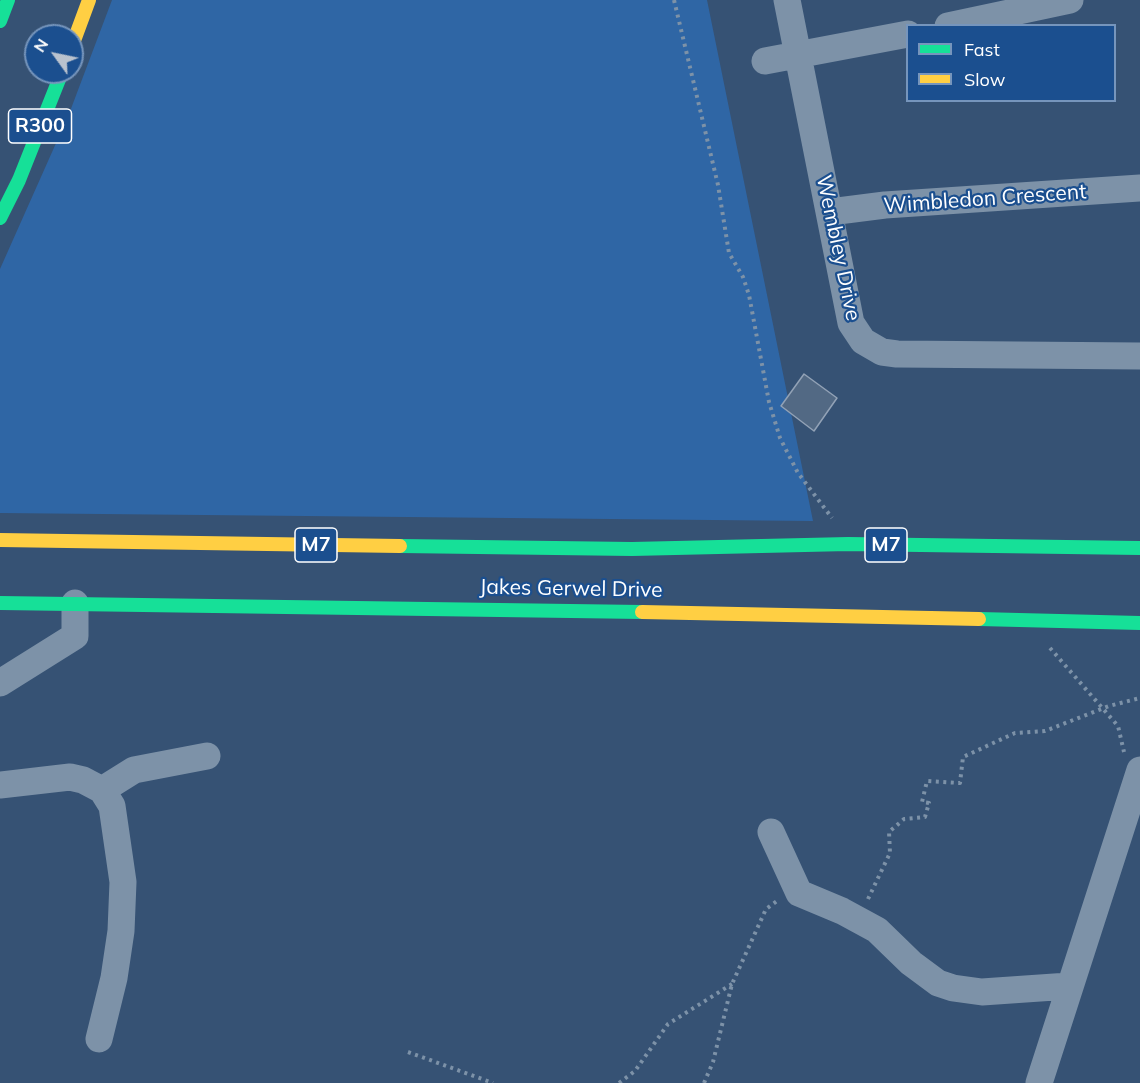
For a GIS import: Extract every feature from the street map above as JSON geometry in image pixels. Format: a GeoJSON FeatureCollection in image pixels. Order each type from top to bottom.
{"type":"FeatureCollection","features":[{"type":"Feature","properties":{"kind":"main road"},"geometry":{"type":"LineString","coordinates":[[0,21],[8,0]]}},
{"type":"Feature","properties":{"kind":"main road"},"geometry":{"type":"LineString","coordinates":[[80,24],[89,0]]}},
{"type":"Feature","properties":{"kind":"main road","name":"R300"},"geometry":{"type":"LineString","coordinates":[[0,218],[19,180],[57,84]]}},
{"type":"Feature","properties":{"kind":"main road","name":"Jakes Gerwel Drive"},"geometry":{"type":"LineString","coordinates":[[0,540],[632,549],[848,544],[1140,548]]}},
{"type":"Feature","properties":{"kind":"main road","name":"Jakes Gerwel Drive"},"geometry":{"type":"LineString","coordinates":[[0,603],[506,609],[1140,623]]}},
{"type":"Feature","properties":{"kind":"street","name":"Wembley Drive"},"geometry":{"type":"LineString","coordinates":[[787,0],[851,323],[863,341],[882,352],[897,354],[1140,356]]}},
{"type":"Feature","properties":{"kind":"street"},"geometry":{"type":"LineString","coordinates":[[957,24],[1070,0]]}},
{"type":"Feature","properties":{"kind":"street"},"geometry":{"type":"LineString","coordinates":[[765,61],[906,34]]}},
{"type":"Feature","properties":{"kind":"street","name":"Wimbledon Crescent"},"geometry":{"type":"LineString","coordinates":[[830,212],[885,205],[1140,188]]}},
{"type":"Feature","properties":{"kind":"street"},"geometry":{"type":"LineString","coordinates":[[0,683],[75,636],[75,603]]}},
{"type":"Feature","properties":{"kind":"street"},"geometry":{"type":"LineString","coordinates":[[102,790],[134,770],[207,756]]}},
{"type":"Feature","properties":{"kind":"street"},"geometry":{"type":"LineString","coordinates":[[1039,1083],[1132,763]]}},
{"type":"Feature","properties":{"kind":"street"},"geometry":{"type":"LineString","coordinates":[[0,785],[70,777],[83,780],[102,790],[112,806],[123,882],[121,931],[114,978],[99,1039]]}},
{"type":"Feature","properties":{"kind":"street"},"geometry":{"type":"LineString","coordinates":[[771,832],[795,888],[804,896],[877,930],[910,963],[938,983],[953,988],[982,992],[1069,986]]}},
{"type":"Feature","properties":{"kind":"path"},"geometry":{"type":"LineString","coordinates":[[674,0],[717,185],[729,253],[743,277],[749,295],[769,402],[780,438],[798,473],[826,507],[848,544]]}},
{"type":"Feature","properties":{"kind":"path"},"geometry":{"type":"LineString","coordinates":[[1046,621],[1046,645],[1118,726],[1132,763]]}},
{"type":"Feature","properties":{"kind":"path"},"geometry":{"type":"LineString","coordinates":[[859,920],[890,853],[889,832],[904,819],[925,817],[929,803],[922,802],[927,781],[960,783],[963,757],[1015,733],[1045,731],[1103,708],[1140,698]]}},
{"type":"Feature","properties":{"kind":"path"},"geometry":{"type":"LineString","coordinates":[[704,1083],[713,1062],[732,984],[766,909],[795,888]]}},
{"type":"Feature","properties":{"kind":"path"},"geometry":{"type":"LineString","coordinates":[[620,1083],[635,1071],[668,1024],[732,984]]}},
{"type":"Feature","properties":{"kind":"path"},"geometry":{"type":"LineString","coordinates":[[408,1052],[493,1083]]}},
{"type":"Feature","properties":{"kind":"shaded area"},"geometry":{"type":"Polygon","coordinates":[[[112,0],[707,0],[813,521],[0,513],[0,269],[80,84],[84,84],[84,74],[112,0]]]}},
{"type":"Feature","properties":{"kind":"building"},"geometry":{"type":"Polygon","coordinates":[[[804,374],[837,398],[814,431],[781,406],[804,374]]]}},
{"type":"Feature","properties":{"kind":"traffic: fast"},"geometry":{"type":"LineString","coordinates":[[0,21],[8,0]]}},
{"type":"Feature","properties":{"kind":"traffic: fast"},"geometry":{"type":"LineString","coordinates":[[0,218],[19,180],[57,84]]}},
{"type":"Feature","properties":{"kind":"traffic: fast"},"geometry":{"type":"LineString","coordinates":[[400,546],[632,549],[848,544],[1140,548]]}},
{"type":"Feature","properties":{"kind":"traffic: fast"},"geometry":{"type":"LineString","coordinates":[[0,603],[642,612]]}},
{"type":"Feature","properties":{"kind":"traffic: fast"},"geometry":{"type":"LineString","coordinates":[[979,619],[1140,623]]}},
{"type":"Feature","properties":{"kind":"traffic: slow"},"geometry":{"type":"LineString","coordinates":[[80,24],[89,0]]}},
{"type":"Feature","properties":{"kind":"traffic: slow"},"geometry":{"type":"LineString","coordinates":[[0,540],[400,546]]}},
{"type":"Feature","properties":{"kind":"traffic: slow"},"geometry":{"type":"LineString","coordinates":[[642,612],[979,619]]}}]}
